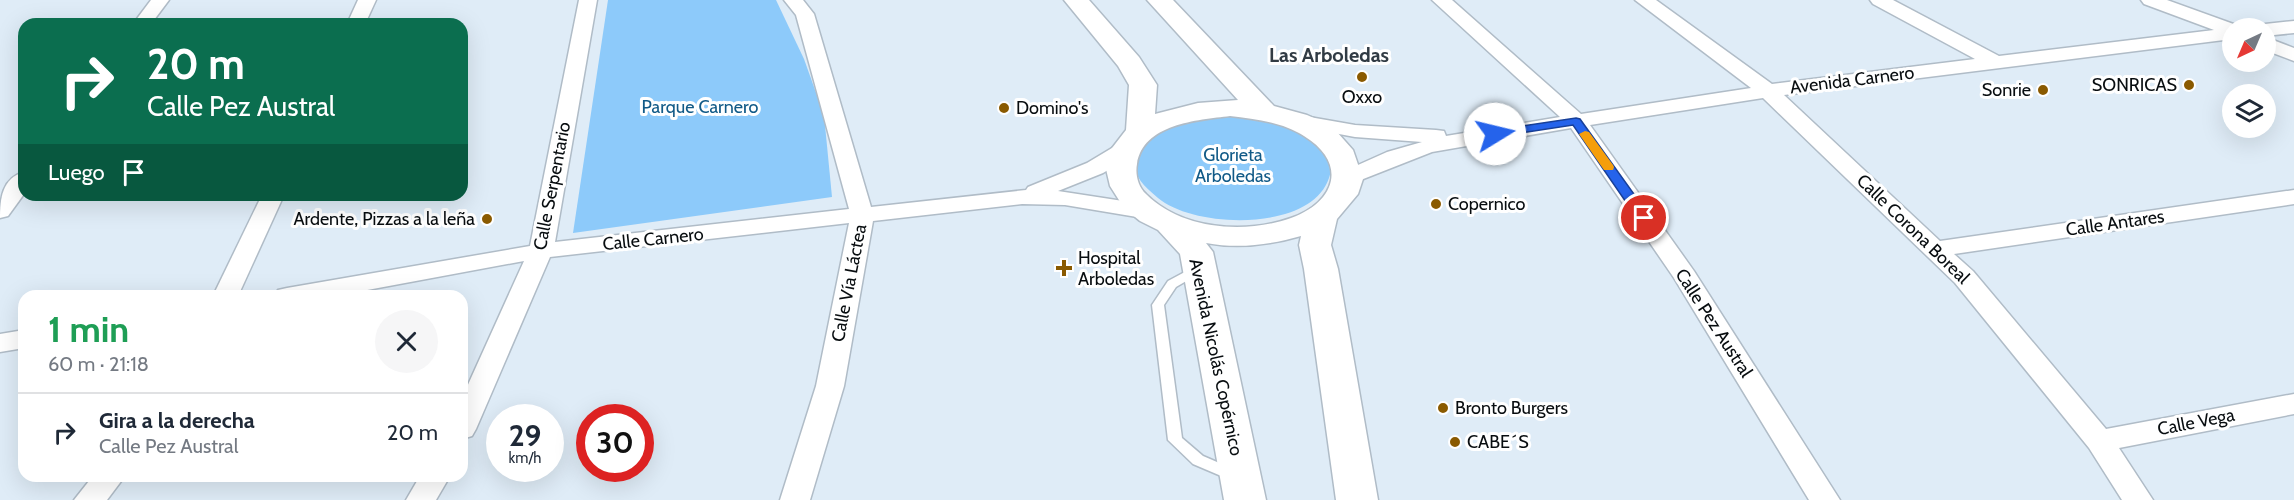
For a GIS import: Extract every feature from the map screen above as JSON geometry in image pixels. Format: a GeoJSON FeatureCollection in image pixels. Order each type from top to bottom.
{"type":"FeatureCollection","features":[{"type":"Feature","properties":{"kind":"main road"},"geometry":{"type":"LineString","coordinates":[[1077,0],[1130,63],[1143,85],[1133,142],[1121,163],[1121,176],[1126,189],[1135,201],[1159,218],[1207,234],[1250,237],[1290,231],[1322,216],[1341,198],[1348,178],[1342,156],[1324,136],[1298,122],[1264,112],[1230,108],[1196,111],[1165,119],[1133,142]]}},
{"type":"Feature","properties":{"kind":"main road"},"geometry":{"type":"LineString","coordinates":[[1159,0],[1264,112]]}},
{"type":"Feature","properties":{"kind":"main road"},"geometry":{"type":"LineString","coordinates":[[1322,216],[1315,245],[1321,268],[1357,500]]}},
{"type":"Feature","properties":{"kind":"main road","name":"Avenida Nicolás Copérnico"},"geometry":{"type":"LineString","coordinates":[[1159,218],[1196,252],[1243,489]]}},
{"type":"Feature","properties":{"kind":"street"},"geometry":{"type":"LineString","coordinates":[[146,18],[160,0]]}},
{"type":"Feature","properties":{"kind":"street"},"geometry":{"type":"LineString","coordinates":[[359,18],[367,0]]}},
{"type":"Feature","properties":{"kind":"street","name":"Calle Serpentario"},"geometry":{"type":"LineString","coordinates":[[468,415],[541,251],[588,0]]}},
{"type":"Feature","properties":{"kind":"street","name":"Calle Vía Láctea"},"geometry":{"type":"LineString","coordinates":[[792,0],[805,14],[862,216],[830,386],[795,500]]}},
{"type":"Feature","properties":{"kind":"street","name":"Calle Pez Austral"},"geometry":{"type":"LineString","coordinates":[[1441,0],[1576,121],[1685,276],[1825,500]]}},
{"type":"Feature","properties":{"kind":"street","name":"Calle Corona Boreal"},"geometry":{"type":"LineString","coordinates":[[1644,0],[1768,91],[1964,277],[2099,441],[2138,500]]}},
{"type":"Feature","properties":{"kind":"street"},"geometry":{"type":"LineString","coordinates":[[1879,0],[1995,62]]}},
{"type":"Feature","properties":{"kind":"street"},"geometry":{"type":"LineString","coordinates":[[2150,0],[2222,28]]}},
{"type":"Feature","properties":{"kind":"street"},"geometry":{"type":"LineString","coordinates":[[2276,29],[2294,27]]}},
{"type":"Feature","properties":{"kind":"street","name":"Avenida Carnero"},"geometry":{"type":"LineString","coordinates":[[1348,178],[1386,158],[1428,145],[1474,137],[1768,91],[2222,33]]}},
{"type":"Feature","properties":{"kind":"street"},"geometry":{"type":"LineString","coordinates":[[2276,48],[2294,55]]}},
{"type":"Feature","properties":{"kind":"street","name":"Avenida Carnero"},"geometry":{"type":"LineString","coordinates":[[1298,122],[1365,132],[1474,137]]}},
{"type":"Feature","properties":{"kind":"street","name":"Calle Carnero"},"geometry":{"type":"LineString","coordinates":[[1022,197],[1061,184],[1133,142]]}},
{"type":"Feature","properties":{"kind":"street"},"geometry":{"type":"LineString","coordinates":[[0,210],[18,187]]}},
{"type":"Feature","properties":{"kind":"street","name":"Calle Antares"},"geometry":{"type":"LineString","coordinates":[[1935,249],[2294,196]]}},
{"type":"Feature","properties":{"kind":"street","name":"Calle Carnero"},"geometry":{"type":"LineString","coordinates":[[321,290],[541,251],[1022,197],[1065,198],[1159,218]]}},
{"type":"Feature","properties":{"kind":"street"},"geometry":{"type":"LineString","coordinates":[[228,290],[270,201]]}},
{"type":"Feature","properties":{"kind":"street"},"geometry":{"type":"LineString","coordinates":[[0,343],[18,340]]}},
{"type":"Feature","properties":{"kind":"street","name":"Calle Vega"},"geometry":{"type":"LineString","coordinates":[[2099,441],[2294,404]]}},
{"type":"Feature","properties":{"kind":"street"},"geometry":{"type":"LineString","coordinates":[[89,500],[105,482]]}},
{"type":"Feature","properties":{"kind":"street"},"geometry":{"type":"LineString","coordinates":[[421,500],[432,482]]}},
{"type":"Feature","properties":{"kind":"lane"},"geometry":{"type":"LineString","coordinates":[[1200,267],[1172,284],[1158,305],[1175,440],[1198,460],[1243,489]]}},
{"type":"Feature","properties":{"kind":"green space","name":"Parque Carnero"},"geometry":{"type":"Polygon","coordinates":[[[608,0],[776,0],[804,59],[824,115],[832,197],[573,233],[608,0]]]}},
{"type":"Feature","properties":{"kind":"green space","name":"Glorieta Arboledas"},"geometry":{"type":"Polygon","coordinates":[[[1192,113],[1257,116],[1288,121],[1328,151],[1331,165],[1329,178],[1318,196],[1300,208],[1277,216],[1251,220],[1224,220],[1198,216],[1175,208],[1158,198],[1140,180],[1135,168],[1136,153],[1139,143],[1192,113]]]}},
{"type":"Feature","properties":{"kind":"slow traffic"},"geometry":{"type":"LineString","coordinates":[[1585,134],[1608,167]]}},
{"type":"Feature","properties":{"kind":"place","name":"Oxxo"},"geometry":{"type":"Point","coordinates":[1362,77]}},
{"type":"Feature","properties":{"kind":"place","name":"SONRICAS"},"geometry":{"type":"Point","coordinates":[2189,85]}},
{"type":"Feature","properties":{"kind":"place","name":"Sonrie"},"geometry":{"type":"Point","coordinates":[2043,90]}},
{"type":"Feature","properties":{"kind":"place","name":"Domino's"},"geometry":{"type":"Point","coordinates":[1004,108]}},
{"type":"Feature","properties":{"kind":"place","name":"Copernico"},"geometry":{"type":"Point","coordinates":[1436,204]}},
{"type":"Feature","properties":{"kind":"place","name":"Ardente, Pizzas a la leña"},"geometry":{"type":"Point","coordinates":[487,219]}},
{"type":"Feature","properties":{"kind":"place","name":"Hospital Arboledas"},"geometry":{"type":"Point","coordinates":[1064,268]}},
{"type":"Feature","properties":{"kind":"place","name":"Bronto Burgers"},"geometry":{"type":"Point","coordinates":[1443,408]}},
{"type":"Feature","properties":{"kind":"place","name":"CABE´S"},"geometry":{"type":"Point","coordinates":[1455,442]}},
{"type":"Feature","properties":{"kind":"district","name":"Las Arboledas"},"geometry":{"type":"Point","coordinates":[1329,55]}},
{"type":"Feature","properties":{"kind":"route"},"geometry":{"type":"LineString","coordinates":[[1495,134],[1576,121],[1644,218]]}}]}
